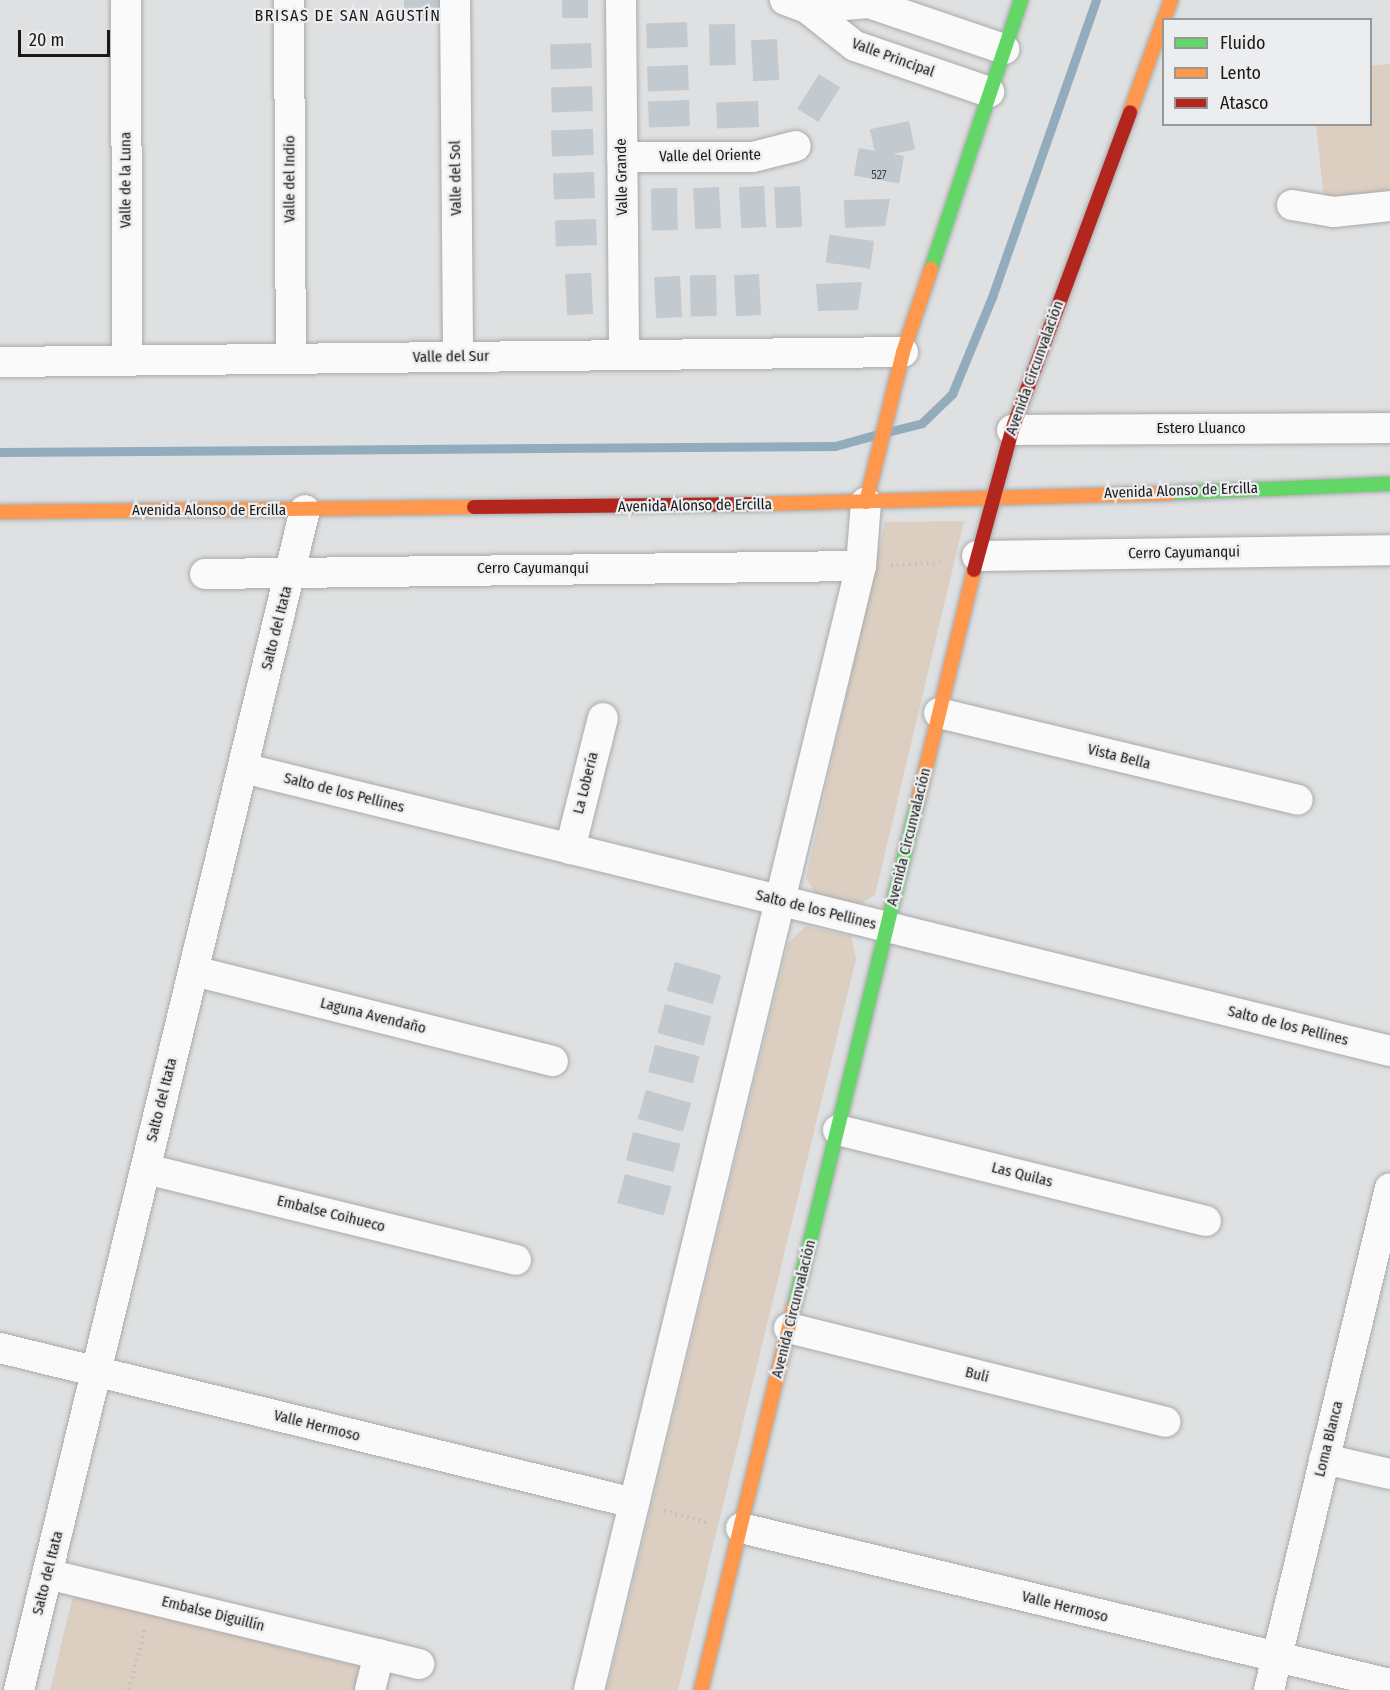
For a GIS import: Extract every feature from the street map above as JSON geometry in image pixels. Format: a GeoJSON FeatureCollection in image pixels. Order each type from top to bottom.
{"type":"FeatureCollection","features":[{"type":"Feature","properties":{"kind":"street","name":"Valle de la Luna"},"geometry":{"type":"LineString","coordinates":[[126,0],[127,360]]}},
{"type":"Feature","properties":{"kind":"street","name":"Valle del Indio"},"geometry":{"type":"LineString","coordinates":[[289,0],[291,358]]}},
{"type":"Feature","properties":{"kind":"street","name":"Valle del Sol"},"geometry":{"type":"LineString","coordinates":[[455,0],[458,357]]}},
{"type":"Feature","properties":{"kind":"street","name":"Valle Grande"},"geometry":{"type":"LineString","coordinates":[[621,0],[624,354]]}},
{"type":"Feature","properties":{"kind":"street"},"geometry":{"type":"LineString","coordinates":[[589,1690],[861,566],[866,502],[873,461],[903,352],[1021,0]]}},
{"type":"Feature","properties":{"kind":"street","name":"Avenida Circunvalación"},"geometry":{"type":"LineString","coordinates":[[1164,18],[1171,0]]}},
{"type":"Feature","properties":{"kind":"street","name":"Valle Principal"},"geometry":{"type":"LineString","coordinates":[[796,4],[869,3],[1004,49]]}},
{"type":"Feature","properties":{"kind":"street","name":"Valle Principal"},"geometry":{"type":"LineString","coordinates":[[796,4],[855,46],[989,92]]}},
{"type":"Feature","properties":{"kind":"street","name":"Avenida Circunvalación"},"geometry":{"type":"LineString","coordinates":[[701,1690],[991,501],[1012,430],[1162,24]]}},
{"type":"Feature","properties":{"kind":"street","name":"Valle del Oriente"},"geometry":{"type":"LineString","coordinates":[[622,157],[753,157],[796,146]]}},
{"type":"Feature","properties":{"kind":"street"},"geometry":{"type":"LineString","coordinates":[[1292,205],[1334,212],[1390,206]]}},
{"type":"Feature","properties":{"kind":"street","name":"Valle del Sur"},"geometry":{"type":"LineString","coordinates":[[0,362],[903,352]]}},
{"type":"Feature","properties":{"kind":"street","name":"Estero Lluanco"},"geometry":{"type":"LineString","coordinates":[[1012,430],[1390,428]]}},
{"type":"Feature","properties":{"kind":"street","name":"Avenida Alonso de Ercilla"},"geometry":{"type":"LineString","coordinates":[[0,512],[991,501],[1390,484]]}},
{"type":"Feature","properties":{"kind":"street","name":"Salto del Itata"},"geometry":{"type":"LineString","coordinates":[[19,1690],[305,510]]}},
{"type":"Feature","properties":{"kind":"street","name":"Cerro Cayumanqui"},"geometry":{"type":"LineString","coordinates":[[977,556],[1390,550]]}},
{"type":"Feature","properties":{"kind":"street","name":"Cerro Cayumanqui"},"geometry":{"type":"LineString","coordinates":[[206,574],[291,571],[861,566]]}},
{"type":"Feature","properties":{"kind":"street","name":"Vista Bella"},"geometry":{"type":"LineString","coordinates":[[939,712],[1298,800]]}},
{"type":"Feature","properties":{"kind":"street","name":"La Lobería"},"geometry":{"type":"LineString","coordinates":[[570,849],[603,718]]}},
{"type":"Feature","properties":{"kind":"street","name":"Salto de los Pellines"},"geometry":{"type":"LineString","coordinates":[[243,768],[1390,1051]]}},
{"type":"Feature","properties":{"kind":"street","name":"Laguna Avendaño"},"geometry":{"type":"LineString","coordinates":[[194,971],[553,1061]]}},
{"type":"Feature","properties":{"kind":"street","name":"Las Quilas"},"geometry":{"type":"LineString","coordinates":[[838,1130],[1206,1221]]}},
{"type":"Feature","properties":{"kind":"street","name":"Embalse Coihueco"},"geometry":{"type":"LineString","coordinates":[[146,1169],[516,1260]]}},
{"type":"Feature","properties":{"kind":"street","name":"Loma Blanca"},"geometry":{"type":"LineString","coordinates":[[1269,1690],[1324,1459],[1381,1263],[1390,1188]]}},
{"type":"Feature","properties":{"kind":"street","name":"Buli"},"geometry":{"type":"LineString","coordinates":[[789,1328],[1165,1422]]}},
{"type":"Feature","properties":{"kind":"street","name":"Valle Hermoso"},"geometry":{"type":"LineString","coordinates":[[0,1348],[634,1503]]}},
{"type":"Feature","properties":{"kind":"street"},"geometry":{"type":"LineString","coordinates":[[1324,1459],[1390,1474]]}},
{"type":"Feature","properties":{"kind":"street","name":"Valle Hermoso"},"geometry":{"type":"LineString","coordinates":[[741,1528],[1390,1684]]}},
{"type":"Feature","properties":{"kind":"street","name":"Embalse Diguillín"},"geometry":{"type":"LineString","coordinates":[[47,1574],[419,1664]]}},
{"type":"Feature","properties":{"kind":"street"},"geometry":{"type":"LineString","coordinates":[[370,1690],[379,1654]]}},
{"type":"Feature","properties":{"kind":"path"},"geometry":{"type":"LineString","coordinates":[[861,566],[977,556]]}},
{"type":"Feature","properties":{"kind":"path"},"geometry":{"type":"LineString","coordinates":[[634,1503],[741,1528]]}},
{"type":"Feature","properties":{"kind":"path"},"geometry":{"type":"LineString","coordinates":[[129,1690],[152,1599]]}},
{"type":"Feature","properties":{"kind":"shaded area"},"geometry":{"type":"Polygon","coordinates":[[[1390,64],[1390,192],[1324,199],[1316,126],[1372,126],[1372,66],[1390,64]]]}},
{"type":"Feature","properties":{"kind":"shaded area"},"geometry":{"type":"Polygon","coordinates":[[[964,521],[875,895],[857,906],[817,896],[806,878],[885,522],[964,521]]]}},
{"type":"Feature","properties":{"kind":"shaded area"},"geometry":{"type":"Polygon","coordinates":[[[806,926],[851,936],[856,959],[678,1690],[607,1690],[788,943],[806,926]]]}},
{"type":"Feature","properties":{"kind":"shaded area"},"geometry":{"type":"Polygon","coordinates":[[[73,1596],[361,1667],[355,1690],[50,1690],[73,1596]]]}},
{"type":"Feature","properties":{"kind":"building"},"geometry":{"type":"Polygon","coordinates":[[[404,0],[445,0],[445,19],[404,19],[404,0]]]}},
{"type":"Feature","properties":{"kind":"building"},"geometry":{"type":"Polygon","coordinates":[[[562,0],[588,0],[588,18],[562,18],[562,0]]]}},
{"type":"Feature","properties":{"kind":"building"},"geometry":{"type":"Polygon","coordinates":[[[687,22],[688,47],[647,48],[646,23],[687,22]]]}},
{"type":"Feature","properties":{"kind":"building"},"geometry":{"type":"Polygon","coordinates":[[[709,24],[735,24],[736,65],[710,65],[709,24]]]}},
{"type":"Feature","properties":{"kind":"building"},"geometry":{"type":"Polygon","coordinates":[[[777,39],[779,80],[753,81],[751,40],[777,39]]]}},
{"type":"Feature","properties":{"kind":"building"},"geometry":{"type":"Polygon","coordinates":[[[591,43],[592,68],[551,69],[550,44],[591,43]]]}},
{"type":"Feature","properties":{"kind":"building"},"geometry":{"type":"Polygon","coordinates":[[[688,65],[689,90],[648,91],[647,66],[688,65]]]}},
{"type":"Feature","properties":{"kind":"building"},"geometry":{"type":"Polygon","coordinates":[[[819,74],[840,87],[818,122],[797,109],[819,74]]]}},
{"type":"Feature","properties":{"kind":"building"},"geometry":{"type":"Polygon","coordinates":[[[592,86],[593,111],[552,112],[551,87],[592,86]]]}},
{"type":"Feature","properties":{"kind":"building"},"geometry":{"type":"Polygon","coordinates":[[[689,100],[690,126],[649,127],[648,101],[689,100]]]}},
{"type":"Feature","properties":{"kind":"building"},"geometry":{"type":"Polygon","coordinates":[[[758,101],[759,127],[717,128],[716,102],[758,101]]]}},
{"type":"Feature","properties":{"kind":"building"},"geometry":{"type":"Polygon","coordinates":[[[909,121],[915,149],[876,158],[870,129],[909,121]]]}},
{"type":"Feature","properties":{"kind":"building"},"geometry":{"type":"Polygon","coordinates":[[[593,129],[594,155],[552,156],[551,130],[593,129]]]}},
{"type":"Feature","properties":{"kind":"building"},"geometry":{"type":"Polygon","coordinates":[[[859,148],[904,156],[899,184],[854,176],[859,148]]]}},
{"type":"Feature","properties":{"kind":"building"},"geometry":{"type":"Polygon","coordinates":[[[594,172],[595,198],[554,199],[553,173],[594,172]]]}},
{"type":"Feature","properties":{"kind":"building"},"geometry":{"type":"Polygon","coordinates":[[[764,186],[766,227],[741,228],[739,187],[764,186]]]}},
{"type":"Feature","properties":{"kind":"building"},"geometry":{"type":"Polygon","coordinates":[[[800,186],[802,227],[776,228],[774,187],[800,186]]]}},
{"type":"Feature","properties":{"kind":"building"},"geometry":{"type":"Polygon","coordinates":[[[719,187],[721,228],[695,229],[693,188],[719,187]]]}},
{"type":"Feature","properties":{"kind":"building"},"geometry":{"type":"Polygon","coordinates":[[[651,188],[677,188],[678,230],[652,230],[651,188]]]}},
{"type":"Feature","properties":{"kind":"building"},"geometry":{"type":"Polygon","coordinates":[[[890,199],[885,226],[845,228],[844,200],[890,199]]]}},
{"type":"Feature","properties":{"kind":"building"},"geometry":{"type":"Polygon","coordinates":[[[596,219],[597,245],[556,246],[555,220],[596,219]]]}},
{"type":"Feature","properties":{"kind":"building"},"geometry":{"type":"Polygon","coordinates":[[[829,235],[874,241],[870,269],[826,262],[829,235]]]}},
{"type":"Feature","properties":{"kind":"building"},"geometry":{"type":"Polygon","coordinates":[[[591,273],[593,314],[567,315],[565,274],[591,273]]]}},
{"type":"Feature","properties":{"kind":"building"},"geometry":{"type":"Polygon","coordinates":[[[759,274],[761,315],[736,316],[734,275],[759,274]]]}},
{"type":"Feature","properties":{"kind":"building"},"geometry":{"type":"Polygon","coordinates":[[[690,275],[716,275],[717,316],[691,316],[690,275]]]}},
{"type":"Feature","properties":{"kind":"building"},"geometry":{"type":"Polygon","coordinates":[[[680,276],[682,317],[656,318],[654,277],[680,276]]]}},
{"type":"Feature","properties":{"kind":"building"},"geometry":{"type":"Polygon","coordinates":[[[862,282],[858,310],[818,311],[816,284],[862,282]]]}},
{"type":"Feature","properties":{"kind":"building"},"geometry":{"type":"Polygon","coordinates":[[[675,962],[721,975],[713,1004],[667,991],[675,962]]]}},
{"type":"Feature","properties":{"kind":"building"},"geometry":{"type":"Polygon","coordinates":[[[665,1004],[711,1016],[704,1045],[657,1033],[665,1004]]]}},
{"type":"Feature","properties":{"kind":"building"},"geometry":{"type":"Polygon","coordinates":[[[655,1045],[700,1056],[693,1083],[648,1072],[655,1045]]]}},
{"type":"Feature","properties":{"kind":"building"},"geometry":{"type":"Polygon","coordinates":[[[646,1090],[691,1103],[683,1132],[638,1119],[646,1090]]]}},
{"type":"Feature","properties":{"kind":"building"},"geometry":{"type":"Polygon","coordinates":[[[633,1132],[681,1144],[674,1172],[626,1160],[633,1132]]]}},
{"type":"Feature","properties":{"kind":"building"},"geometry":{"type":"Polygon","coordinates":[[[625,1174],[671,1186],[664,1215],[617,1203],[625,1174]]]}},
{"type":"Feature","properties":{"kind":"waterway"},"geometry":{"type":"LineString","coordinates":[[891,431],[922,423],[952,394],[992,297],[1096,0]]}},
{"type":"Feature","properties":{"kind":"waterway"},"geometry":{"type":"LineString","coordinates":[[0,452],[835,446],[875,435]]}},
{"type":"Feature","properties":{"kind":"traffic: fast"},"geometry":{"type":"LineString","coordinates":[[931,269],[1021,0]]}},
{"type":"Feature","properties":{"kind":"traffic: fast"},"geometry":{"type":"LineString","coordinates":[[1171,493],[1390,484]]}},
{"type":"Feature","properties":{"kind":"traffic: fast"},"geometry":{"type":"LineString","coordinates":[[794,1307],[917,804]]}},
{"type":"Feature","properties":{"kind":"traffic: slow"},"geometry":{"type":"LineString","coordinates":[[1164,18],[1171,0]]}},
{"type":"Feature","properties":{"kind":"traffic: slow"},"geometry":{"type":"LineString","coordinates":[[1130,112],[1162,25]]}},
{"type":"Feature","properties":{"kind":"traffic: slow"},"geometry":{"type":"LineString","coordinates":[[866,502],[903,352],[931,269]]}},
{"type":"Feature","properties":{"kind":"traffic: slow"},"geometry":{"type":"LineString","coordinates":[[761,504],[1171,493]]}},
{"type":"Feature","properties":{"kind":"traffic: slow"},"geometry":{"type":"LineString","coordinates":[[0,512],[474,507]]}},
{"type":"Feature","properties":{"kind":"traffic: slow"},"geometry":{"type":"LineString","coordinates":[[917,804],[974,570]]}},
{"type":"Feature","properties":{"kind":"traffic: slow"},"geometry":{"type":"LineString","coordinates":[[701,1690],[794,1307]]}},
{"type":"Feature","properties":{"kind":"traffic: jam"},"geometry":{"type":"LineString","coordinates":[[974,570],[1012,430],[1130,112]]}},
{"type":"Feature","properties":{"kind":"traffic: jam"},"geometry":{"type":"LineString","coordinates":[[474,507],[761,504]]}},
{"type":"Feature","properties":{"kind":"district","name":"BRISAS DE SAN AGUSTÍN"},"geometry":{"type":"Point","coordinates":[348,16]}}]}
